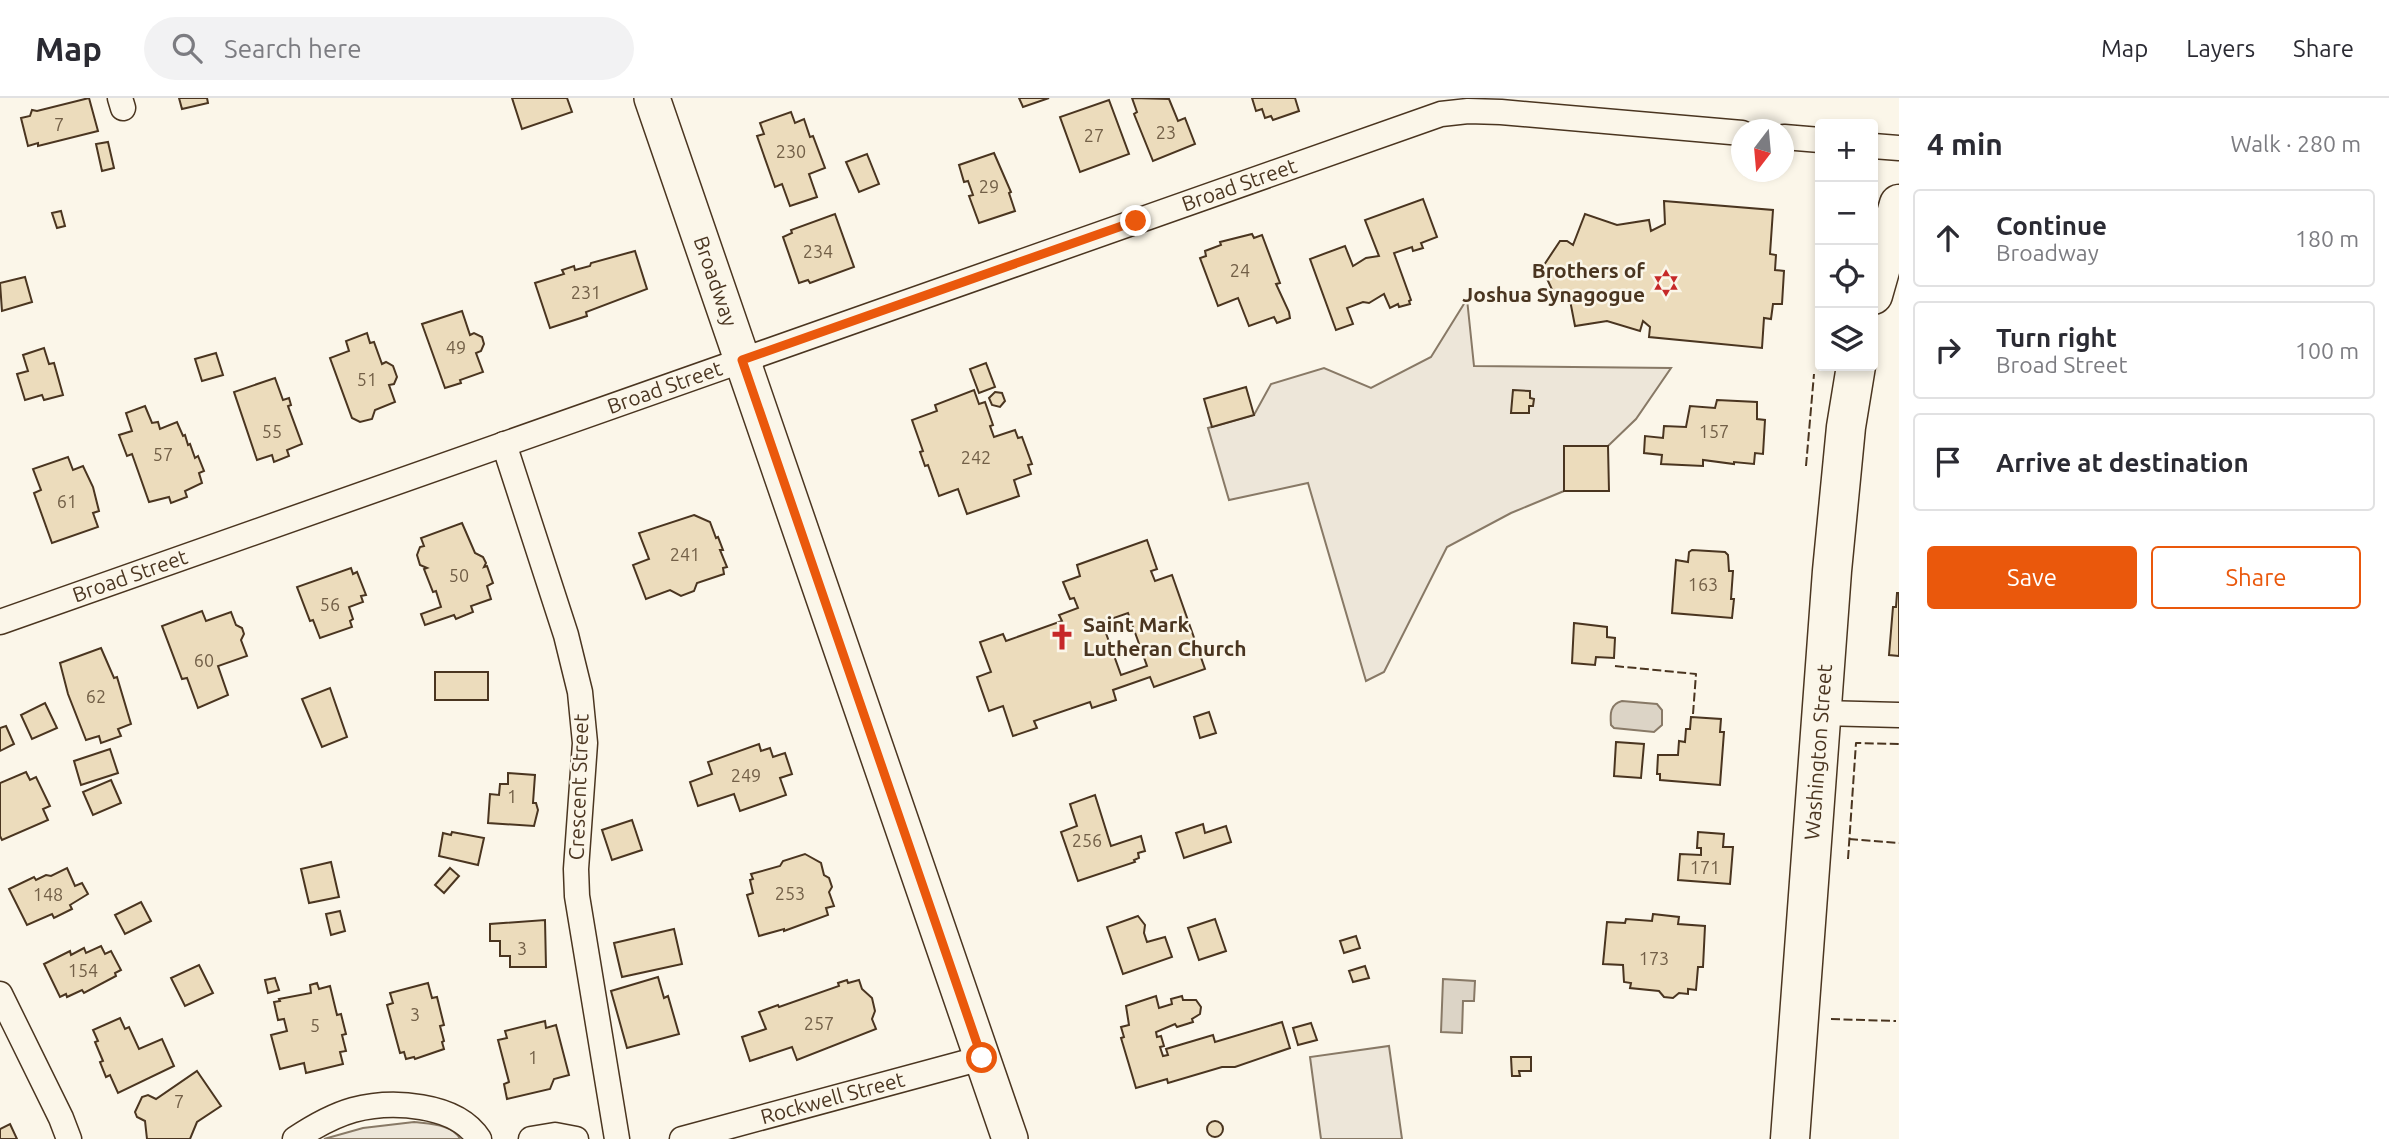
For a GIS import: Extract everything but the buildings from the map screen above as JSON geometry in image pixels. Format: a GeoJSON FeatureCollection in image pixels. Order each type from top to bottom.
{"type":"FeatureCollection","features":[{"type":"Feature","properties":{"kind":"highway"},"geometry":{"type":"LineString","coordinates":[[1878,278],[1899,204]]}},
{"type":"Feature","properties":{"kind":"highway","name":"Washington Street"},"geometry":{"type":"LineString","coordinates":[[1790,1139],[1841,469],[1855,371]]}},
{"type":"Feature","properties":{"kind":"main road","name":"Broadway"},"geometry":{"type":"LineString","coordinates":[[652,98],[1010,1139]]}},
{"type":"Feature","properties":{"kind":"street","name":"Broad Street"},"geometry":{"type":"LineString","coordinates":[[0,622],[742,360],[1436,107],[1731,132]]}},
{"type":"Feature","properties":{"kind":"street"},"geometry":{"type":"LineString","coordinates":[[1794,138],[1815,140]]}},
{"type":"Feature","properties":{"kind":"street"},"geometry":{"type":"LineString","coordinates":[[1878,146],[1899,148]]}},
{"type":"Feature","properties":{"kind":"street","name":"Crescent Street"},"geometry":{"type":"LineString","coordinates":[[504,444],[566,635],[580,692],[585,743],[576,869],[577,896],[617,1139]]}},
{"type":"Feature","properties":{"kind":"street"},"geometry":{"type":"LineString","coordinates":[[1821,713],[1899,715]]}},
{"type":"Feature","properties":{"kind":"street"},"geometry":{"type":"LineString","coordinates":[[0,994],[69,1139]]}},
{"type":"Feature","properties":{"kind":"street","name":"Rockwell Street"},"geometry":{"type":"LineString","coordinates":[[682,1139],[982,1058]]}},
{"type":"Feature","properties":{"kind":"street"},"geometry":{"type":"LineString","coordinates":[[295,1139],[337,1115],[382,1106],[414,1107],[450,1116],[466,1124],[479,1139]]}},
{"type":"Feature","properties":{"kind":"street"},"geometry":{"type":"LineString","coordinates":[[531,1139],[555,1135],[576,1139]]}},
{"type":"Feature","properties":{"kind":"shaded area"},"geometry":{"type":"Polygon","coordinates":[[[1467,299],[1474,366],[1671,368],[1636,419],[1608,446],[1564,446],[1564,491],[1511,513],[1447,547],[1384,672],[1366,681],[1308,483],[1229,500],[1208,428],[1254,415],[1271,384],[1324,368],[1371,388],[1431,357],[1467,299]]]}},
{"type":"Feature","properties":{"kind":"shaded area"},"geometry":{"type":"Polygon","coordinates":[[[1622,701],[1657,704],[1662,710],[1662,725],[1654,732],[1614,728],[1611,725],[1612,710],[1615,704],[1622,701]]]}},
{"type":"Feature","properties":{"kind":"shaded area"},"geometry":{"type":"Polygon","coordinates":[[[1443,979],[1475,981],[1474,1001],[1463,1001],[1462,1033],[1441,1032],[1443,979]]]}},
{"type":"Feature","properties":{"kind":"shaded area"},"geometry":{"type":"Polygon","coordinates":[[[1389,1046],[1402,1139],[1321,1139],[1310,1057],[1389,1046]]]}},
{"type":"Feature","properties":{"kind":"shaded area"},"geometry":{"type":"Polygon","coordinates":[[[414,1122],[452,1130],[460,1139],[324,1139],[363,1128],[414,1122]]]}},
{"type":"Feature","properties":{"kind":"fence"},"geometry":{"type":"LineString","coordinates":[[1806,466],[1814,374]]}},
{"type":"Feature","properties":{"kind":"fence"},"geometry":{"type":"LineString","coordinates":[[1615,666],[1696,674],[1693,714]]}},
{"type":"Feature","properties":{"kind":"fence"},"geometry":{"type":"LineString","coordinates":[[1848,859],[1856,743],[1899,744]]}},
{"type":"Feature","properties":{"kind":"fence"},"geometry":{"type":"LineString","coordinates":[[1849,839],[1899,843]]}},
{"type":"Feature","properties":{"kind":"fence"},"geometry":{"type":"LineString","coordinates":[[1831,1019],[1896,1021]]}},
{"type":"Feature","properties":{"kind":"place","name":"Brothers of Joshua Synagogue"},"geometry":{"type":"Point","coordinates":[1666,283]}},
{"type":"Feature","properties":{"kind":"place","name":"Saint Mark Lutheran Church"},"geometry":{"type":"Point","coordinates":[1062,637]}},
{"type":"Feature","properties":{"kind":"route"},"geometry":{"type":"LineString","coordinates":[[982,1058],[742,360],[1136,221]]}}]}
